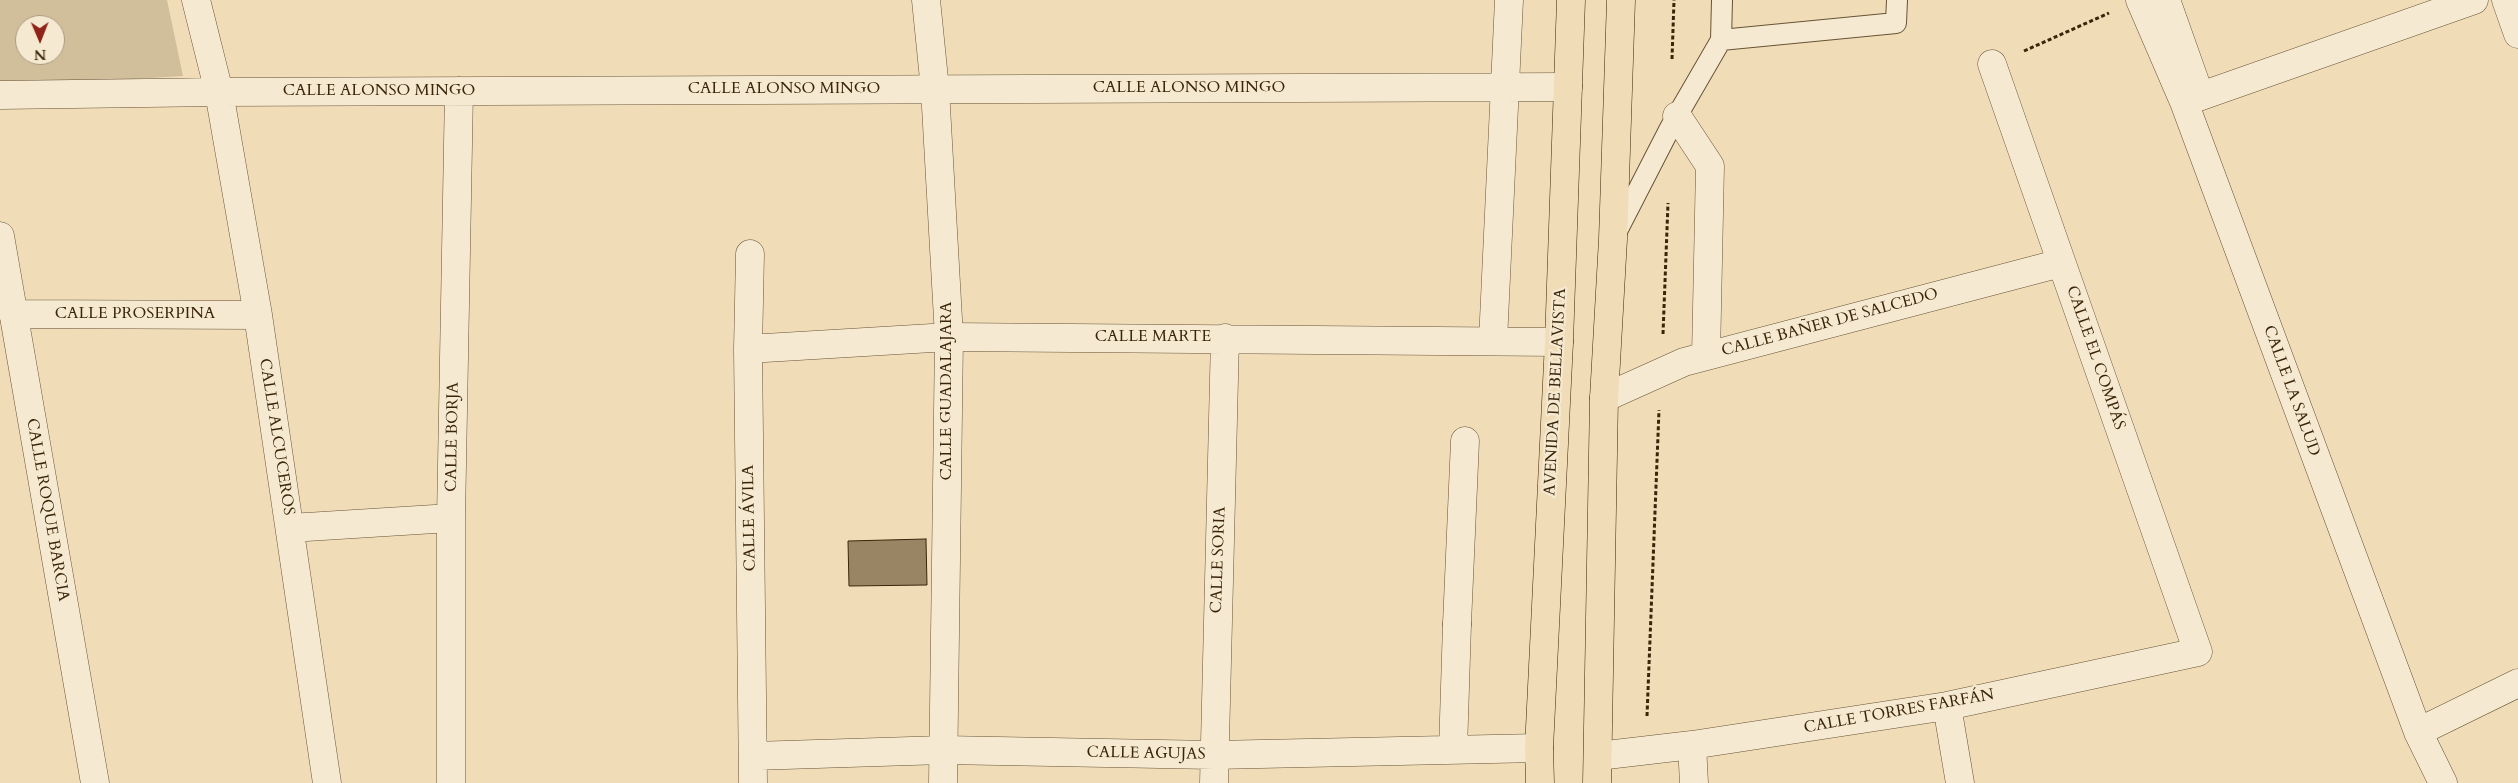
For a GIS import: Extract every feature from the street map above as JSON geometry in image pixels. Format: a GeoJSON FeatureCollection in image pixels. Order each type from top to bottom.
{"type":"FeatureCollection","features":[{"type":"Feature","properties":{"kind":"main road","name":"AVENIDA DE BELLAVISTA"},"geometry":{"type":"LineString","coordinates":[[1540,783],[1539,748],[1559,342],[1571,0]]}},
{"type":"Feature","properties":{"kind":"main road"},"geometry":{"type":"LineString","coordinates":[[1597,770],[1604,398],[1613,239],[1621,0]]}},
{"type":"Feature","properties":{"kind":"street","name":"CALLE ALCUCEROS"},"geometry":{"type":"LineString","coordinates":[[196,0],[219,92],[258,314],[327,783]]}},
{"type":"Feature","properties":{"kind":"street","name":"CALLE GUADALAJARA"},"geometry":{"type":"LineString","coordinates":[[926,0],[935,89],[949,336],[943,783]]}},
{"type":"Feature","properties":{"kind":"street"},"geometry":{"type":"LineString","coordinates":[[1492,341],[1509,0]]}},
{"type":"Feature","properties":{"kind":"street","name":"CALLE LA SALUD"},"geometry":{"type":"LineString","coordinates":[[2140,0],[2192,99]]}},
{"type":"Feature","properties":{"kind":"street","name":"CALLE LA SALUD"},"geometry":{"type":"LineString","coordinates":[[2166,0],[2192,99],[2418,732],[2443,783]]}},
{"type":"Feature","properties":{"kind":"street"},"geometry":{"type":"LineString","coordinates":[[2192,99],[2474,0]]}},
{"type":"Feature","properties":{"kind":"street"},"geometry":{"type":"LineString","coordinates":[[2506,0],[2518,34]]}},
{"type":"Feature","properties":{"kind":"street","name":"CALLE EL COMPÁS"},"geometry":{"type":"LineString","coordinates":[[1992,64],[2198,652]]}},
{"type":"Feature","properties":{"kind":"street","name":"CALLE ALONSO MINGO"},"geometry":{"type":"LineString","coordinates":[[0,95],[219,92],[1568,88]]}},
{"type":"Feature","properties":{"kind":"street","name":"CALLE BORJA"},"geometry":{"type":"LineString","coordinates":[[451,783],[451,518],[458,91]]}},
{"type":"Feature","properties":{"kind":"street"},"geometry":{"type":"LineString","coordinates":[[1677,116],[1710,166],[1706,356]]}},
{"type":"Feature","properties":{"kind":"street","name":"CALLE ROQUE BARCIA"},"geometry":{"type":"LineString","coordinates":[[0,236],[95,783]]}},
{"type":"Feature","properties":{"kind":"street","name":"CALLE ÁVILA"},"geometry":{"type":"LineString","coordinates":[[750,254],[748,348],[753,783]]}},
{"type":"Feature","properties":{"kind":"street","name":"CALLE BAÑER DE SALCEDO"},"geometry":{"type":"LineString","coordinates":[[1604,398],[1684,362],[2061,263]]}},
{"type":"Feature","properties":{"kind":"street","name":"CALLE PROSERPINA"},"geometry":{"type":"LineString","coordinates":[[13,314],[258,314]]}},
{"type":"Feature","properties":{"kind":"street","name":"CALLE MARTE"},"geometry":{"type":"LineString","coordinates":[[748,348],[949,336],[1559,342]]}},
{"type":"Feature","properties":{"kind":"street","name":"CALLE SORIA"},"geometry":{"type":"LineString","coordinates":[[1214,783],[1225,338]]}},
{"type":"Feature","properties":{"kind":"street"},"geometry":{"type":"LineString","coordinates":[[1453,750],[1464,441]]}},
{"type":"Feature","properties":{"kind":"street"},"geometry":{"type":"LineString","coordinates":[[290,528],[451,518]]}},
{"type":"Feature","properties":{"kind":"street","name":"CALLE TORRES FARFÁN"},"geometry":{"type":"LineString","coordinates":[[1597,770],[1692,745],[1947,706],[2198,652]]}},
{"type":"Feature","properties":{"kind":"street"},"geometry":{"type":"LineString","coordinates":[[2418,732],[2518,683]]}},
{"type":"Feature","properties":{"kind":"street"},"geometry":{"type":"LineString","coordinates":[[1947,706],[1960,783]]}},
{"type":"Feature","properties":{"kind":"street"},"geometry":{"type":"LineString","coordinates":[[1692,745],[1694,783]]}},
{"type":"Feature","properties":{"kind":"street","name":"CALLE AGUJAS"},"geometry":{"type":"LineString","coordinates":[[754,756],[943,750],[1214,755],[1539,748]]}},
{"type":"Feature","properties":{"kind":"lane"},"geometry":{"type":"LineString","coordinates":[[1613,239],[1677,116],[1722,40],[1722,0]]}},
{"type":"Feature","properties":{"kind":"lane"},"geometry":{"type":"LineString","coordinates":[[1722,40],[1896,23],[1897,0]]}},
{"type":"Feature","properties":{"kind":"path"},"geometry":{"type":"LineString","coordinates":[[1672,68],[1674,0]]}},
{"type":"Feature","properties":{"kind":"path"},"geometry":{"type":"LineString","coordinates":[[1992,64],[2109,14],[2110,7]]}},
{"type":"Feature","properties":{"kind":"path"},"geometry":{"type":"LineString","coordinates":[[1662,335],[1668,200]]}},
{"type":"Feature","properties":{"kind":"path"},"geometry":{"type":"LineString","coordinates":[[1647,724],[1660,402]]}},
{"type":"Feature","properties":{"kind":"shaded area"},"geometry":{"type":"Polygon","coordinates":[[[0,0],[167,0],[183,76],[0,87],[0,0]]]}},
{"type":"Feature","properties":{"kind":"building"},"geometry":{"type":"Polygon","coordinates":[[[926,539],[927,585],[849,586],[848,541],[926,539]]]}}]}
